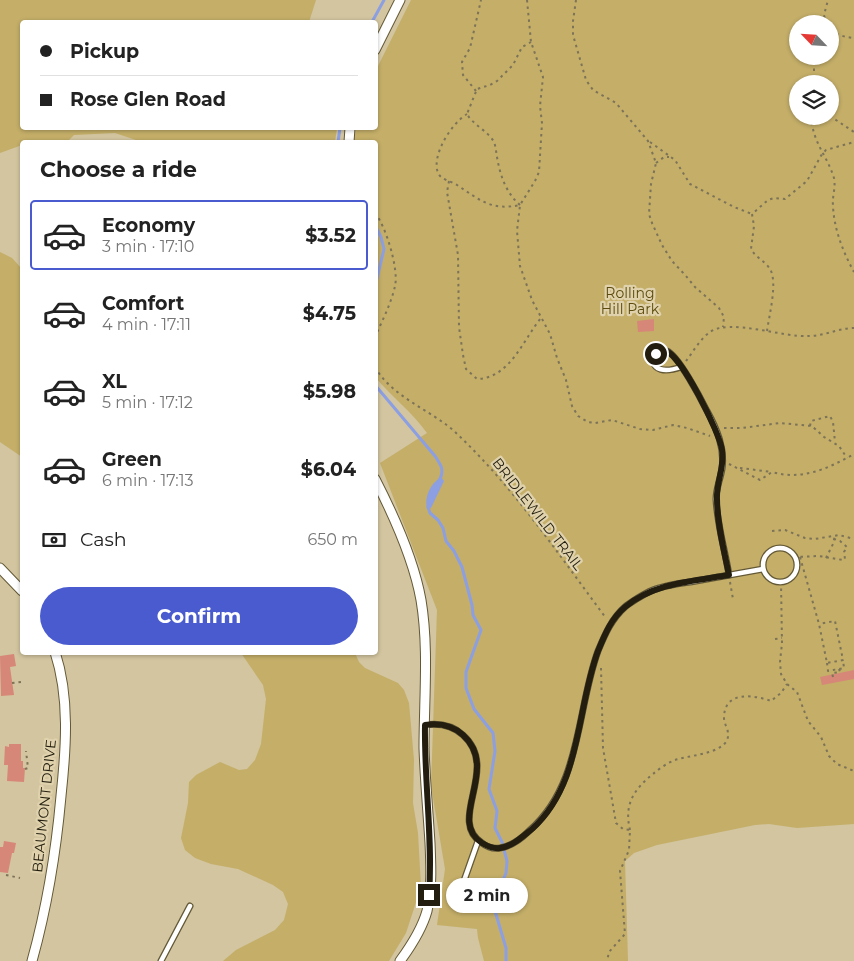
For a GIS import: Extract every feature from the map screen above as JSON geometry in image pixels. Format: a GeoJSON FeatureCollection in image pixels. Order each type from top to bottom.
{"type":"FeatureCollection","features":[{"type":"Feature","properties":{"kind":"street"},"geometry":{"type":"LineString","coordinates":[[378,44],[400,0]]}},
{"type":"Feature","properties":{"kind":"street"},"geometry":{"type":"LineString","coordinates":[[378,484],[385,497],[413,572],[420,598],[425,638],[424,748],[430,855],[429,895],[426,912],[419,932],[400,961]]}},
{"type":"Feature","properties":{"kind":"street"},"geometry":{"type":"LineString","coordinates":[[0,568],[20,589]]}},
{"type":"Feature","properties":{"kind":"street","name":"BEAUMONT DRIVE"},"geometry":{"type":"LineString","coordinates":[[32,961],[52,873],[63,778],[64,697],[56,655]]}},
{"type":"Feature","properties":{"kind":"lane"},"geometry":{"type":"LineString","coordinates":[[681,367],[664,371],[658,369],[653,359],[656,354],[666,351],[677,360],[681,367],[715,427],[723,460],[716,499],[729,575]]}},
{"type":"Feature","properties":{"kind":"lane"},"geometry":{"type":"LineString","coordinates":[[774,550],[785,550],[794,557],[796,562],[795,573],[787,581],[776,582],[768,577],[763,568],[765,557],[774,550]]}},
{"type":"Feature","properties":{"kind":"lane"},"geometry":{"type":"LineString","coordinates":[[425,725],[438,723],[454,728],[473,747],[478,761],[478,770],[469,811],[470,829],[478,840],[484,844],[496,848],[508,846],[526,835],[543,818],[562,787],[574,753],[590,676],[596,657],[610,624],[626,606],[653,590],[763,568]]}},
{"type":"Feature","properties":{"kind":"lane"},"geometry":{"type":"LineString","coordinates":[[460,892],[478,840]]}},
{"type":"Feature","properties":{"kind":"lane"},"geometry":{"type":"LineString","coordinates":[[161,961],[190,906]]}},
{"type":"Feature","properties":{"kind":"path"},"geometry":{"type":"LineString","coordinates":[[476,91],[463,75],[462,62],[470,48],[481,0]]}},
{"type":"Feature","properties":{"kind":"path"},"geometry":{"type":"LineString","coordinates":[[528,0],[530,42],[542,77],[540,106],[541,138],[539,172],[520,205],[517,231],[520,266],[523,278],[550,334],[556,358],[566,380],[572,406],[578,416],[588,422],[595,423],[612,420],[653,430],[674,425],[719,439]]}},
{"type":"Feature","properties":{"kind":"path"},"geometry":{"type":"LineString","coordinates":[[576,0],[573,35],[586,80],[594,90],[616,103],[648,141],[678,165],[690,184],[734,207],[752,214]]}},
{"type":"Feature","properties":{"kind":"path"},"geometry":{"type":"LineString","coordinates":[[824,15],[828,0]]}},
{"type":"Feature","properties":{"kind":"path"},"geometry":{"type":"LineString","coordinates":[[839,35],[854,38]]}},
{"type":"Feature","properties":{"kind":"path"},"geometry":{"type":"LineString","coordinates":[[520,205],[506,208],[490,205],[472,197],[442,178],[438,172],[437,159],[450,128],[467,114],[476,91],[490,86],[497,81],[513,65],[522,47],[530,42]]}},
{"type":"Feature","properties":{"kind":"path"},"geometry":{"type":"LineString","coordinates":[[467,114],[492,140],[497,150],[502,180],[513,200],[520,205]]}},
{"type":"Feature","properties":{"kind":"path"},"geometry":{"type":"LineString","coordinates":[[839,122],[854,132]]}},
{"type":"Feature","properties":{"kind":"path"},"geometry":{"type":"LineString","coordinates":[[813,125],[816,142],[834,181],[833,213],[838,237],[854,272]]}},
{"type":"Feature","properties":{"kind":"path"},"geometry":{"type":"LineString","coordinates":[[648,141],[656,163],[651,184],[649,214],[652,223],[672,261],[695,288],[719,308],[724,317],[723,327]]}},
{"type":"Feature","properties":{"kind":"path"},"geometry":{"type":"LineString","coordinates":[[752,214],[768,200],[774,198],[785,199],[807,181],[822,154],[833,147],[854,142]]}},
{"type":"Feature","properties":{"kind":"path"},"geometry":{"type":"LineString","coordinates":[[656,163],[664,157],[669,157]]}},
{"type":"Feature","properties":{"kind":"path"},"geometry":{"type":"LineString","coordinates":[[449,181],[446,192],[458,254],[459,327],[466,369],[477,379],[485,379],[495,375],[504,368],[541,318]]}},
{"type":"Feature","properties":{"kind":"path"},"geometry":{"type":"LineString","coordinates":[[752,214],[754,226],[751,249],[770,268],[772,276],[773,287],[767,331]]}},
{"type":"Feature","properties":{"kind":"path"},"geometry":{"type":"LineString","coordinates":[[378,216],[393,254],[396,285],[378,330]]}},
{"type":"Feature","properties":{"kind":"path"},"geometry":{"type":"LineString","coordinates":[[681,367],[709,333],[716,328],[723,327],[808,336],[825,334],[843,328],[854,328]]}},
{"type":"Feature","properties":{"kind":"path","name":"BRIDLEWILD TRAIL"},"geometry":{"type":"LineString","coordinates":[[378,372],[381,378],[415,405],[452,430],[501,479],[610,624]]}},
{"type":"Feature","properties":{"kind":"path"},"geometry":{"type":"LineString","coordinates":[[810,426],[811,422],[830,416],[833,422],[835,442]]}},
{"type":"Feature","properties":{"kind":"path"},"geometry":{"type":"LineString","coordinates":[[715,427],[742,428],[780,423],[810,426],[824,437],[835,442],[847,458]]}},
{"type":"Feature","properties":{"kind":"path"},"geometry":{"type":"LineString","coordinates":[[737,468],[772,472],[786,476],[804,474],[828,468],[854,454]]}},
{"type":"Feature","properties":{"kind":"path"},"geometry":{"type":"LineString","coordinates":[[723,460],[760,480],[772,472]]}},
{"type":"Feature","properties":{"kind":"path"},"geometry":{"type":"LineString","coordinates":[[772,531],[785,530],[806,538],[816,539],[834,535],[854,539]]}},
{"type":"Feature","properties":{"kind":"path"},"geometry":{"type":"LineString","coordinates":[[826,558],[834,535]]}},
{"type":"Feature","properties":{"kind":"path"},"geometry":{"type":"LineString","coordinates":[[794,557],[808,555],[837,560],[845,559],[844,552],[847,547],[834,539]]}},
{"type":"Feature","properties":{"kind":"path"},"geometry":{"type":"LineString","coordinates":[[800,557],[819,624],[829,675]]}},
{"type":"Feature","properties":{"kind":"path"},"geometry":{"type":"LineString","coordinates":[[729,575],[733,599]]}},
{"type":"Feature","properties":{"kind":"path"},"geometry":{"type":"LineString","coordinates":[[781,582],[781,674],[787,684],[797,692],[808,721],[821,737],[829,756],[837,764],[854,771]]}},
{"type":"Feature","properties":{"kind":"path"},"geometry":{"type":"LineString","coordinates":[[819,624],[835,621],[845,672]]}},
{"type":"Feature","properties":{"kind":"path"},"geometry":{"type":"LineString","coordinates":[[775,639],[782,638]]}},
{"type":"Feature","properties":{"kind":"path"},"geometry":{"type":"LineString","coordinates":[[596,657],[600,661],[602,676],[603,748],[614,814],[616,823],[630,830]]}},
{"type":"Feature","properties":{"kind":"path"},"geometry":{"type":"LineString","coordinates":[[827,663],[843,660]]}},
{"type":"Feature","properties":{"kind":"path"},"geometry":{"type":"LineString","coordinates":[[828,671],[844,668]]}},
{"type":"Feature","properties":{"kind":"path"},"geometry":{"type":"LineString","coordinates":[[833,677],[832,673],[840,672],[839,669]]}},
{"type":"Feature","properties":{"kind":"path"},"geometry":{"type":"LineString","coordinates":[[12,683],[21,682]]}},
{"type":"Feature","properties":{"kind":"path"},"geometry":{"type":"LineString","coordinates":[[606,961],[609,952],[625,934],[620,871],[629,850],[630,830],[628,812],[634,792],[644,781],[674,761],[715,750],[725,744],[728,736],[724,720],[728,703],[737,698],[756,696],[772,701],[787,684]]}},
{"type":"Feature","properties":{"kind":"path"},"geometry":{"type":"LineString","coordinates":[[25,769],[28,768],[26,751]]}},
{"type":"Feature","properties":{"kind":"path"},"geometry":{"type":"LineString","coordinates":[[6,875],[20,878]]}},
{"type":"Feature","properties":{"kind":"green space"},"geometry":{"type":"Polygon","coordinates":[[[0,0],[316,0],[310,20],[20,20],[20,130],[337,130],[335,140],[136,140],[115,133],[74,135],[69,140],[20,140],[20,146],[0,153],[0,0]]]}},
{"type":"Feature","properties":{"kind":"green space","name":"Rolling Hill Park"},"geometry":{"type":"Polygon","coordinates":[[[411,0],[854,0],[854,824],[797,828],[769,824],[755,825],[657,845],[634,853],[625,861],[628,961],[484,961],[477,929],[437,925],[445,869],[431,786],[437,610],[380,463],[427,433],[378,380],[378,140],[354,140],[356,130],[378,130],[378,66],[411,0]]]}},
{"type":"Feature","properties":{"kind":"green space"},"geometry":{"type":"Polygon","coordinates":[[[0,252],[12,258],[20,267],[20,456],[0,442],[0,252]]]}},
{"type":"Feature","properties":{"kind":"green space"},"geometry":{"type":"Polygon","coordinates":[[[242,655],[356,655],[365,668],[398,683],[404,690],[409,703],[414,760],[413,803],[418,833],[421,887],[406,933],[389,961],[223,961],[236,950],[275,930],[284,920],[288,904],[283,892],[273,885],[238,869],[211,864],[195,858],[185,850],[181,838],[188,803],[189,782],[196,775],[220,762],[239,770],[247,769],[255,760],[261,744],[266,699],[263,685],[242,655]]]}},
{"type":"Feature","properties":{"kind":"water"},"geometry":{"type":"Polygon","coordinates":[[[441,477],[444,481],[431,508],[427,509],[426,500],[429,491],[441,477]]]}},
{"type":"Feature","properties":{"kind":"building"},"geometry":{"type":"Polygon","coordinates":[[[654,319],[654,331],[638,332],[637,321],[654,319]]]}},
{"type":"Feature","properties":{"kind":"building"},"geometry":{"type":"Polygon","coordinates":[[[14,654],[16,666],[10,667],[14,695],[1,696],[0,656],[14,654]]]}},
{"type":"Feature","properties":{"kind":"building"},"geometry":{"type":"Polygon","coordinates":[[[854,670],[854,679],[822,685],[820,677],[854,670]]]}},
{"type":"Feature","properties":{"kind":"building"},"geometry":{"type":"Polygon","coordinates":[[[9,744],[21,744],[21,761],[23,761],[23,768],[25,768],[24,782],[7,781],[8,765],[4,765],[5,746],[9,747],[9,744]]]}},
{"type":"Feature","properties":{"kind":"building"},"geometry":{"type":"Polygon","coordinates":[[[4,841],[16,843],[8,873],[0,872],[0,847],[3,847],[4,841]]]}},
{"type":"Feature","properties":{"kind":"waterway"},"geometry":{"type":"LineString","coordinates":[[373,20],[384,0]]}},
{"type":"Feature","properties":{"kind":"waterway"},"geometry":{"type":"LineString","coordinates":[[338,140],[340,130]]}},
{"type":"Feature","properties":{"kind":"waterway"},"geometry":{"type":"LineString","coordinates":[[378,231],[384,249],[378,274]]}},
{"type":"Feature","properties":{"kind":"waterway"},"geometry":{"type":"LineString","coordinates":[[378,389],[437,459],[442,471],[439,481]]}},
{"type":"Feature","properties":{"kind":"waterway"},"geometry":{"type":"LineString","coordinates":[[428,507],[430,513],[443,528],[446,541],[454,551],[462,567],[473,615],[481,630],[466,672],[466,688],[474,709],[493,733],[495,751],[489,789],[497,811],[495,828],[502,842],[507,861],[506,873],[498,893],[495,911],[506,948],[506,961]]}},
{"type":"Feature","properties":{"kind":"route"},"geometry":{"type":"LineString","coordinates":[[429,895],[430,855],[424,748],[425,725],[438,723],[454,728],[468,739],[478,761],[477,779],[469,811],[470,829],[478,840],[490,847],[502,848],[508,846],[526,835],[543,818],[558,796],[574,753],[585,697],[596,657],[610,624],[617,615],[626,606],[647,592],[678,584],[729,575],[716,499],[723,460],[719,439],[713,423],[695,389],[677,360],[666,351],[656,354]]}}]}
